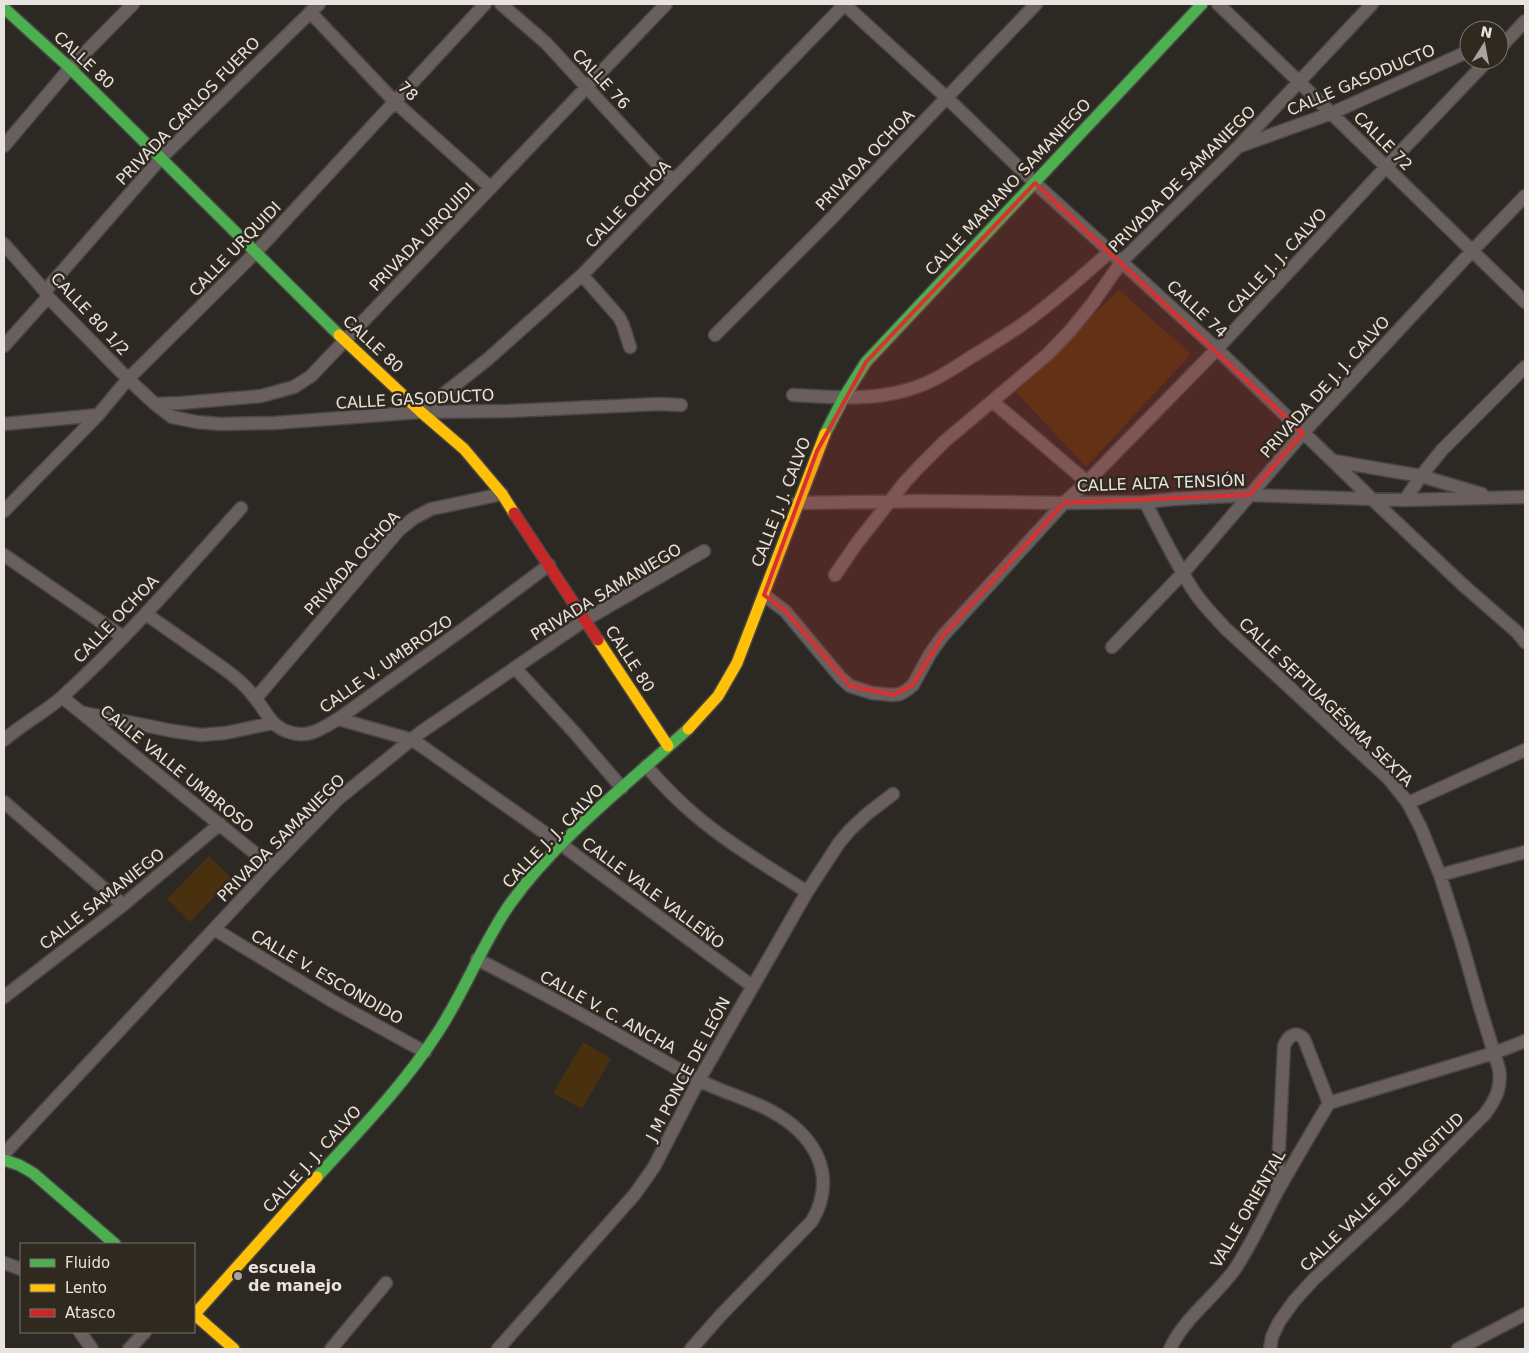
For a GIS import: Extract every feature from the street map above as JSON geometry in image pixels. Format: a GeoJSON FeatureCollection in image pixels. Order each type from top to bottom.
{"type":"FeatureCollection","features":[{"type":"Feature","properties":{"kind":"street"},"geometry":{"type":"LineString","coordinates":[[4,146],[70,68],[133,4]]}},
{"type":"Feature","properties":{"kind":"street","name":"CALLE URQUIDI"},"geometry":{"type":"LineString","coordinates":[[4,512],[98,415],[128,379],[256,252],[485,4]]}},
{"type":"Feature","properties":{"kind":"street","name":"CALLE 76"},"geometry":{"type":"LineString","coordinates":[[501,4],[546,43],[673,181]]}},
{"type":"Feature","properties":{"kind":"street","name":"PRIVADA URQUIDI"},"geometry":{"type":"LineString","coordinates":[[155,404],[261,396],[294,387],[311,376],[666,4]]}},
{"type":"Feature","properties":{"kind":"street","name":"CALLE 74"},"geometry":{"type":"LineString","coordinates":[[844,4],[947,98],[1035,183],[1217,349],[1372,499],[1517,632],[1525,642]]}},
{"type":"Feature","properties":{"kind":"street","name":"CALLE OCHOA"},"geometry":{"type":"LineString","coordinates":[[421,412],[488,359],[582,275],[844,4]]}},
{"type":"Feature","properties":{"kind":"street","name":"PRIVADA OCHOA"},"geometry":{"type":"LineString","coordinates":[[715,335],[827,223],[1036,4]]}},
{"type":"Feature","properties":{"kind":"street","name":"CALLE MARIANO SAMANIEGO"},"geometry":{"type":"LineString","coordinates":[[843,398],[857,374],[874,353],[1202,4]]}},
{"type":"Feature","properties":{"kind":"street","name":"CALLE 72"},"geometry":{"type":"LineString","coordinates":[[1218,4],[1525,302]]}},
{"type":"Feature","properties":{"kind":"street","name":"PRIVADA DE SAMANIEGO"},"geometry":{"type":"LineString","coordinates":[[835,575],[919,466],[1048,354],[1092,304],[1122,261],[1238,147],[1372,4]]}},
{"type":"Feature","properties":{"kind":"street","name":"CALLE 80"},"geometry":{"type":"LineString","coordinates":[[4,8],[70,68],[345,341],[464,449],[502,494],[668,746]]}},
{"type":"Feature","properties":{"kind":"street","name":"78"},"geometry":{"type":"LineString","coordinates":[[314,8],[395,102],[491,188]]}},
{"type":"Feature","properties":{"kind":"street","name":"PRIVADA CARLOS FUERO"},"geometry":{"type":"LineString","coordinates":[[4,346],[161,158],[314,8]]}},
{"type":"Feature","properties":{"kind":"street"},"geometry":{"type":"LineString","coordinates":[[1509,31],[1523,23]]}},
{"type":"Feature","properties":{"kind":"street"},"geometry":{"type":"LineString","coordinates":[[1509,38],[1523,23]]}},
{"type":"Feature","properties":{"kind":"street","name":"CALLE GASODUCTO"},"geometry":{"type":"LineString","coordinates":[[1238,147],[1332,113],[1459,56]]}},
{"type":"Feature","properties":{"kind":"street","name":"CALLE J. J. CALVO"},"geometry":{"type":"LineString","coordinates":[[764,595],[789,615],[840,678],[850,686],[884,696],[900,694],[913,685],[942,637],[1064,503],[1087,482],[1217,349],[1478,70]]}},
{"type":"Feature","properties":{"kind":"street","name":"PRIVADA DE J. J. CALVO"},"geometry":{"type":"LineString","coordinates":[[1112,647],[1183,573],[1303,433],[1525,196]]}},
{"type":"Feature","properties":{"kind":"street","name":"CALLE 80 1/2"},"geometry":{"type":"LineString","coordinates":[[4,244],[46,294],[128,379],[155,404]]}},
{"type":"Feature","properties":{"kind":"street","name":"PRIVADA DE SAMANIEGO"},"geometry":{"type":"LineString","coordinates":[[843,398],[872,396],[908,390],[926,384],[1020,326],[1058,297],[1111,251]]}},
{"type":"Feature","properties":{"kind":"street"},"geometry":{"type":"LineString","coordinates":[[582,275],[619,317],[624,325],[630,348]]}},
{"type":"Feature","properties":{"kind":"street"},"geometry":{"type":"LineString","coordinates":[[1405,500],[1442,450],[1525,366]]}},
{"type":"Feature","properties":{"kind":"street"},"geometry":{"type":"LineString","coordinates":[[793,395],[843,398]]}},
{"type":"Feature","properties":{"kind":"street","name":"CALLE J. J. CALVO"},"geometry":{"type":"LineString","coordinates":[[195,1313],[369,1120],[425,1052],[446,1019],[477,959],[510,904],[525,885],[562,845],[696,720],[718,696],[740,657],[817,451],[843,398]]}},
{"type":"Feature","properties":{"kind":"street"},"geometry":{"type":"LineString","coordinates":[[992,401],[1087,482]]}},
{"type":"Feature","properties":{"kind":"street","name":"CALLE GASODUCTO"},"geometry":{"type":"LineString","coordinates":[[155,404],[172,417],[220,424],[306,422],[421,412],[508,411],[659,404],[681,405]]}},
{"type":"Feature","properties":{"kind":"street"},"geometry":{"type":"LineString","coordinates":[[4,424],[98,415]]}},
{"type":"Feature","properties":{"kind":"street"},"geometry":{"type":"LineString","coordinates":[[1334,461],[1421,476],[1494,497]]}},
{"type":"Feature","properties":{"kind":"street","name":"PRIVADA OCHOA"},"geometry":{"type":"LineString","coordinates":[[256,698],[398,530],[414,518],[431,509],[502,494]]}},
{"type":"Feature","properties":{"kind":"street","name":"CALLE ALTA TENSIÓN"},"geometry":{"type":"LineString","coordinates":[[798,503],[1145,502],[1193,497],[1249,495],[1405,500],[1525,497]]}},
{"type":"Feature","properties":{"kind":"street","name":"CALLE SEPTUAGÉSIMA SEXTA"},"geometry":{"type":"LineString","coordinates":[[1145,502],[1183,573],[1208,610],[1225,628],[1389,779],[1408,803],[1422,828],[1440,875],[1494,1053]]}},
{"type":"Feature","properties":{"kind":"street","name":"CALLE OCHOA"},"geometry":{"type":"LineString","coordinates":[[4,740],[62,697],[123,638],[241,508]]}},
{"type":"Feature","properties":{"kind":"street","name":"PRIVADA SAMANIEGO"},"geometry":{"type":"LineString","coordinates":[[4,1154],[272,866],[338,799],[412,740],[585,620],[704,551]]}},
{"type":"Feature","properties":{"kind":"street"},"geometry":{"type":"LineString","coordinates":[[4,555],[123,638]]}},
{"type":"Feature","properties":{"kind":"street","name":"CALLE V. UMBROZO"},"geometry":{"type":"LineString","coordinates":[[146,614],[245,686],[256,698],[273,723],[280,729],[300,735],[310,734],[338,719],[549,565]]}},
{"type":"Feature","properties":{"kind":"street"},"geometry":{"type":"LineString","coordinates":[[515,668],[622,788]]}},
{"type":"Feature","properties":{"kind":"street","name":"CALLE VALLE UMBROSO"},"geometry":{"type":"LineString","coordinates":[[62,697],[272,866]]}},
{"type":"Feature","properties":{"kind":"street"},"geometry":{"type":"LineString","coordinates":[[82,713],[201,735],[225,734],[273,723]]}},
{"type":"Feature","properties":{"kind":"street","name":"CALLE VALE VALLEÑO"},"geometry":{"type":"LineString","coordinates":[[338,719],[412,740],[562,845],[752,986]]}},
{"type":"Feature","properties":{"kind":"street"},"geometry":{"type":"LineString","coordinates":[[1408,803],[1525,750]]}},
{"type":"Feature","properties":{"kind":"street"},"geometry":{"type":"LineString","coordinates":[[646,766],[695,815],[723,837],[806,892]]}},
{"type":"Feature","properties":{"kind":"street","name":"J M PONCE DE LEÓN"},"geometry":{"type":"LineString","coordinates":[[504,1347],[635,1194],[654,1167],[699,1080],[806,892],[850,830],[893,794]]}},
{"type":"Feature","properties":{"kind":"street"},"geometry":{"type":"LineString","coordinates":[[4,802],[124,905]]}},
{"type":"Feature","properties":{"kind":"street","name":"CALLE SAMANIEGO"},"geometry":{"type":"LineString","coordinates":[[5,992],[124,905],[220,824]]}},
{"type":"Feature","properties":{"kind":"street"},"geometry":{"type":"LineString","coordinates":[[1440,875],[1525,852]]}},
{"type":"Feature","properties":{"kind":"street","name":"CALLE V. ESCONDIDO"},"geometry":{"type":"LineString","coordinates":[[214,929],[334,1002],[425,1052]]}},
{"type":"Feature","properties":{"kind":"street","name":"CALLE V. C. ANCHA"},"geometry":{"type":"LineString","coordinates":[[477,959],[583,1015],[699,1080],[783,1117],[800,1132],[819,1160],[823,1195],[812,1221],[721,1315],[691,1349]]}},
{"type":"Feature","properties":{"kind":"street"},"geometry":{"type":"LineString","coordinates":[[1276,1193],[1284,1046],[1290,1036],[1296,1034],[1304,1040],[1329,1103],[1494,1053],[1525,1041]]}},
{"type":"Feature","properties":{"kind":"street","name":"CALLE VALLE DE LONGITUD"},"geometry":{"type":"LineString","coordinates":[[1270,1349],[1272,1337],[1279,1322],[1294,1301],[1314,1279],[1400,1200],[1491,1106],[1499,1090],[1501,1079],[1494,1053]]}},
{"type":"Feature","properties":{"kind":"street","name":"VALLE ORIENTAL"},"geometry":{"type":"LineString","coordinates":[[1158,1349],[1172,1344],[1234,1270],[1244,1255],[1276,1193],[1329,1103]]}},
{"type":"Feature","properties":{"kind":"street"},"geometry":{"type":"LineString","coordinates":[[4,1160],[19,1164],[33,1173],[114,1243]]}},
{"type":"Feature","properties":{"kind":"street"},"geometry":{"type":"LineString","coordinates":[[4,1262],[20,1269]]}},
{"type":"Feature","properties":{"kind":"street"},"geometry":{"type":"LineString","coordinates":[[331,1349],[386,1282]]}},
{"type":"Feature","properties":{"kind":"street"},"geometry":{"type":"LineString","coordinates":[[1458,1349],[1525,1314]]}},
{"type":"Feature","properties":{"kind":"street"},"geometry":{"type":"LineString","coordinates":[[195,1315],[234,1349]]}},
{"type":"Feature","properties":{"kind":"street"},"geometry":{"type":"LineString","coordinates":[[81,1333],[92,1349]]}},
{"type":"Feature","properties":{"kind":"street"},"geometry":{"type":"LineString","coordinates":[[129,1349],[145,1333]]}},
{"type":"Feature","properties":{"kind":"highlighted area"},"geometry":{"type":"Polygon","coordinates":[[[1035,183],[1303,433],[1249,495],[1064,503],[942,637],[913,685],[893,695],[850,686],[785,611],[764,595],[817,451],[866,362],[1035,183]]]}},
{"type":"Feature","properties":{"kind":"shaded area"},"geometry":{"type":"Polygon","coordinates":[[[1119,290],[1191,354],[1086,467],[1015,391],[1119,290]]]}},
{"type":"Feature","properties":{"kind":"shaded area"},"geometry":{"type":"Polygon","coordinates":[[[209,856],[232,878],[190,922],[167,899],[209,856]]]}},
{"type":"Feature","properties":{"kind":"shaded area"},"geometry":{"type":"Polygon","coordinates":[[[583,1042],[611,1059],[582,1109],[553,1093],[583,1042]]]}},
{"type":"Feature","properties":{"kind":"traffic: fast"},"geometry":{"type":"LineString","coordinates":[[825,434],[844,397],[866,362],[1202,4]]}},
{"type":"Feature","properties":{"kind":"traffic: fast"},"geometry":{"type":"LineString","coordinates":[[4,8],[70,68],[339,335]]}},
{"type":"Feature","properties":{"kind":"traffic: fast"},"geometry":{"type":"LineString","coordinates":[[317,1177],[380,1107],[425,1052],[448,1016],[500,919],[529,880],[594,812],[688,729]]}},
{"type":"Feature","properties":{"kind":"traffic: fast"},"geometry":{"type":"LineString","coordinates":[[4,1160],[19,1165],[33,1173],[114,1243]]}},
{"type":"Feature","properties":{"kind":"traffic: slow"},"geometry":{"type":"LineString","coordinates":[[339,335],[421,412],[464,449],[502,494],[514,513]]}},
{"type":"Feature","properties":{"kind":"traffic: slow"},"geometry":{"type":"LineString","coordinates":[[688,729],[718,696],[737,663],[825,434]]}},
{"type":"Feature","properties":{"kind":"traffic: slow"},"geometry":{"type":"LineString","coordinates":[[598,640],[668,746]]}},
{"type":"Feature","properties":{"kind":"traffic: slow"},"geometry":{"type":"LineString","coordinates":[[195,1314],[317,1177]]}},
{"type":"Feature","properties":{"kind":"traffic: slow"},"geometry":{"type":"LineString","coordinates":[[195,1315],[234,1349]]}},
{"type":"Feature","properties":{"kind":"traffic: jam"},"geometry":{"type":"LineString","coordinates":[[514,513],[598,640]]}},
{"type":"Feature","properties":{"kind":"place","name":"escuela de manejo"},"geometry":{"type":"Point","coordinates":[238,1276]}}]}
